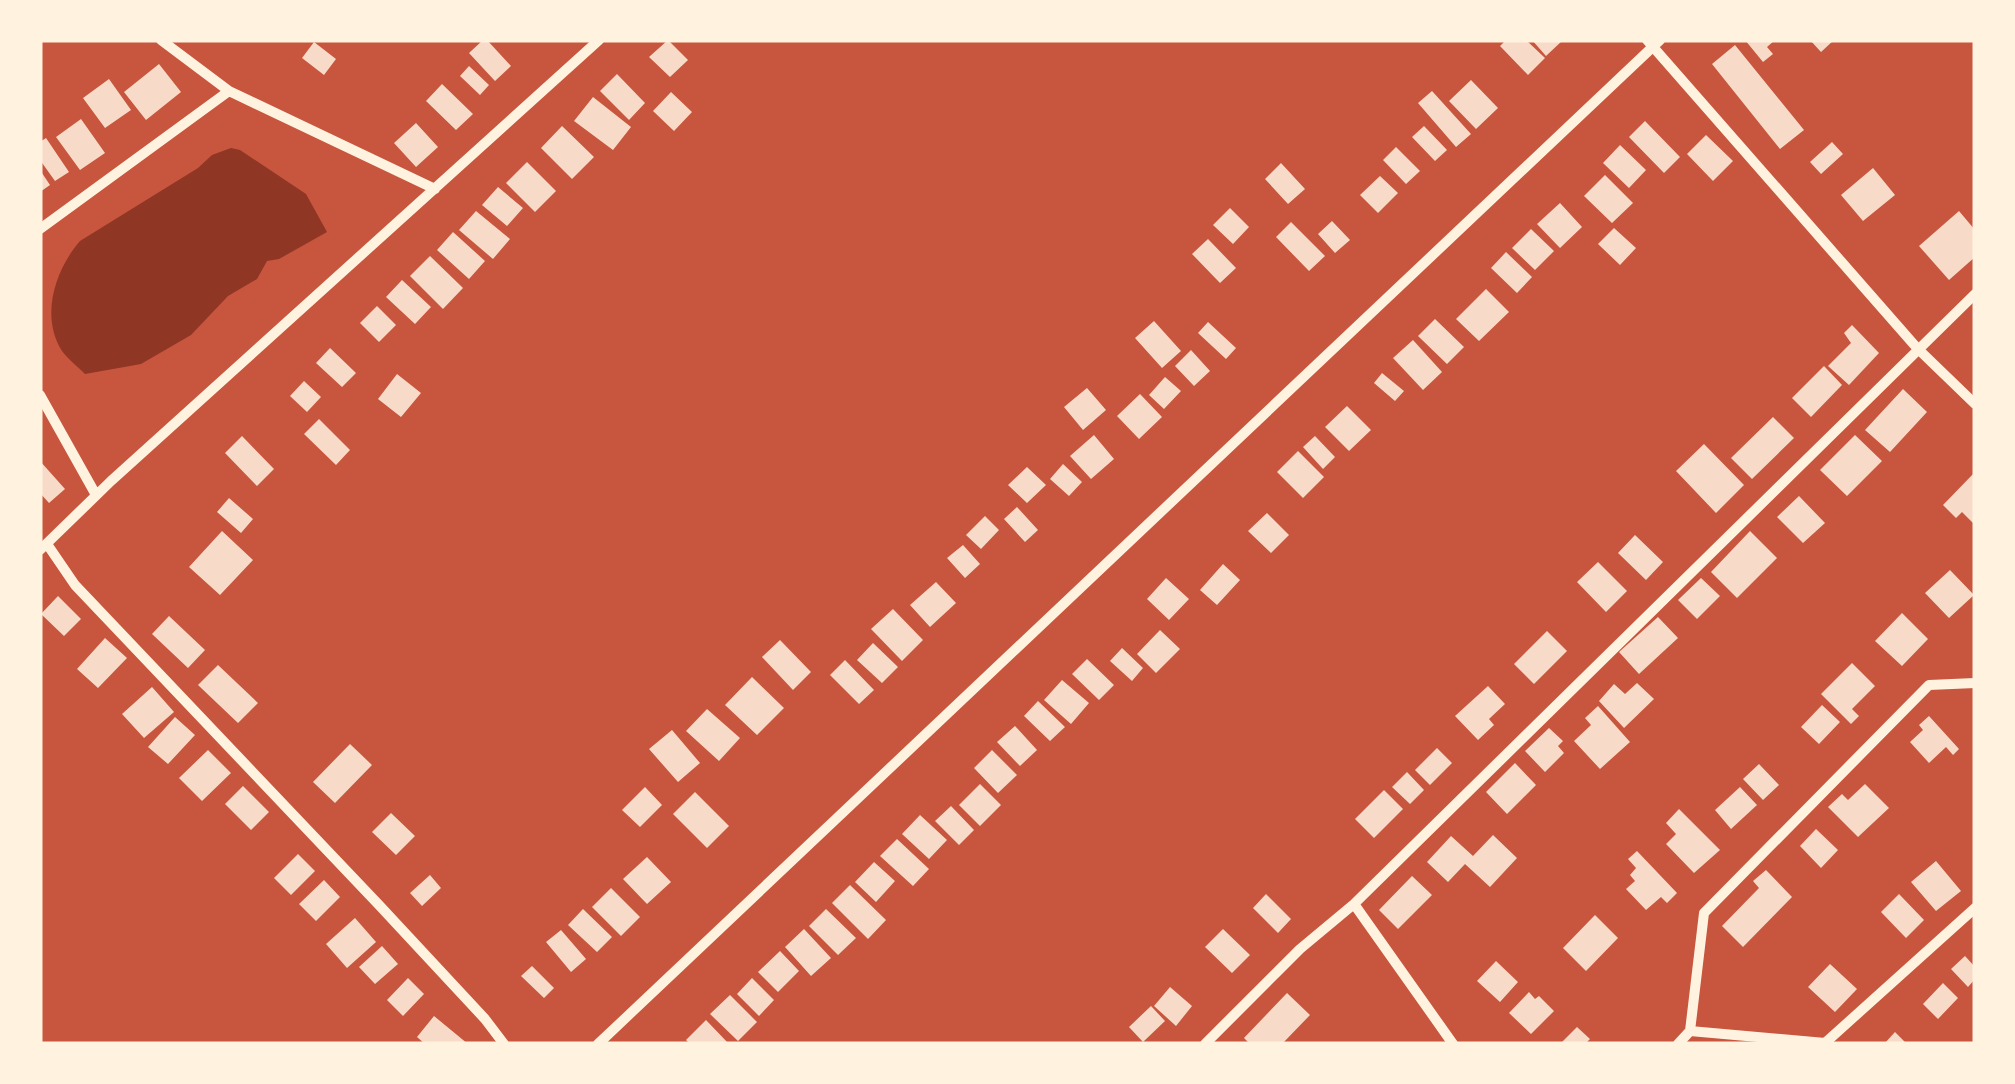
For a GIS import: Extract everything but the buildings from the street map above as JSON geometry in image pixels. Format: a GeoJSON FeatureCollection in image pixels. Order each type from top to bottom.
{"type":"FeatureCollection","features":[{"type":"Feature","properties":{"kind":"street"},"geometry":{"type":"LineString","coordinates":[[161,40],[228,91],[435,189]]}},
{"type":"Feature","properties":{"kind":"street"},"geometry":{"type":"LineString","coordinates":[[504,1044],[485,1019],[43,547],[599,40]]}},
{"type":"Feature","properties":{"kind":"street"},"geometry":{"type":"LineString","coordinates":[[598,1044],[1653,42],[1917,348],[1975,404]]}},
{"type":"Feature","properties":{"kind":"street"},"geometry":{"type":"LineString","coordinates":[[40,229],[228,91]]}},
{"type":"Feature","properties":{"kind":"street"},"geometry":{"type":"LineString","coordinates":[[1205,1044],[1300,949],[1354,904],[1975,294]]}},
{"type":"Feature","properties":{"kind":"street"},"geometry":{"type":"LineString","coordinates":[[40,395],[96,495]]}},
{"type":"Feature","properties":{"kind":"street"},"geometry":{"type":"LineString","coordinates":[[1678,1044],[1690,1031],[1704,913],[1929,685],[1975,682]]}},
{"type":"Feature","properties":{"kind":"street"},"geometry":{"type":"LineString","coordinates":[[1354,904],[1452,1044]]}},
{"type":"Feature","properties":{"kind":"street"},"geometry":{"type":"LineString","coordinates":[[1690,1031],[1825,1044],[1975,908]]}},
{"type":"Feature","properties":{"kind":"shaded area"},"geometry":{"type":"Polygon","coordinates":[[[231,148],[240,150],[306,194],[327,232],[279,259],[267,261],[257,279],[228,296],[191,335],[141,364],[85,374],[62,351],[52,323],[53,294],[71,253],[80,241],[198,168],[212,155],[231,148]]]}}]}
